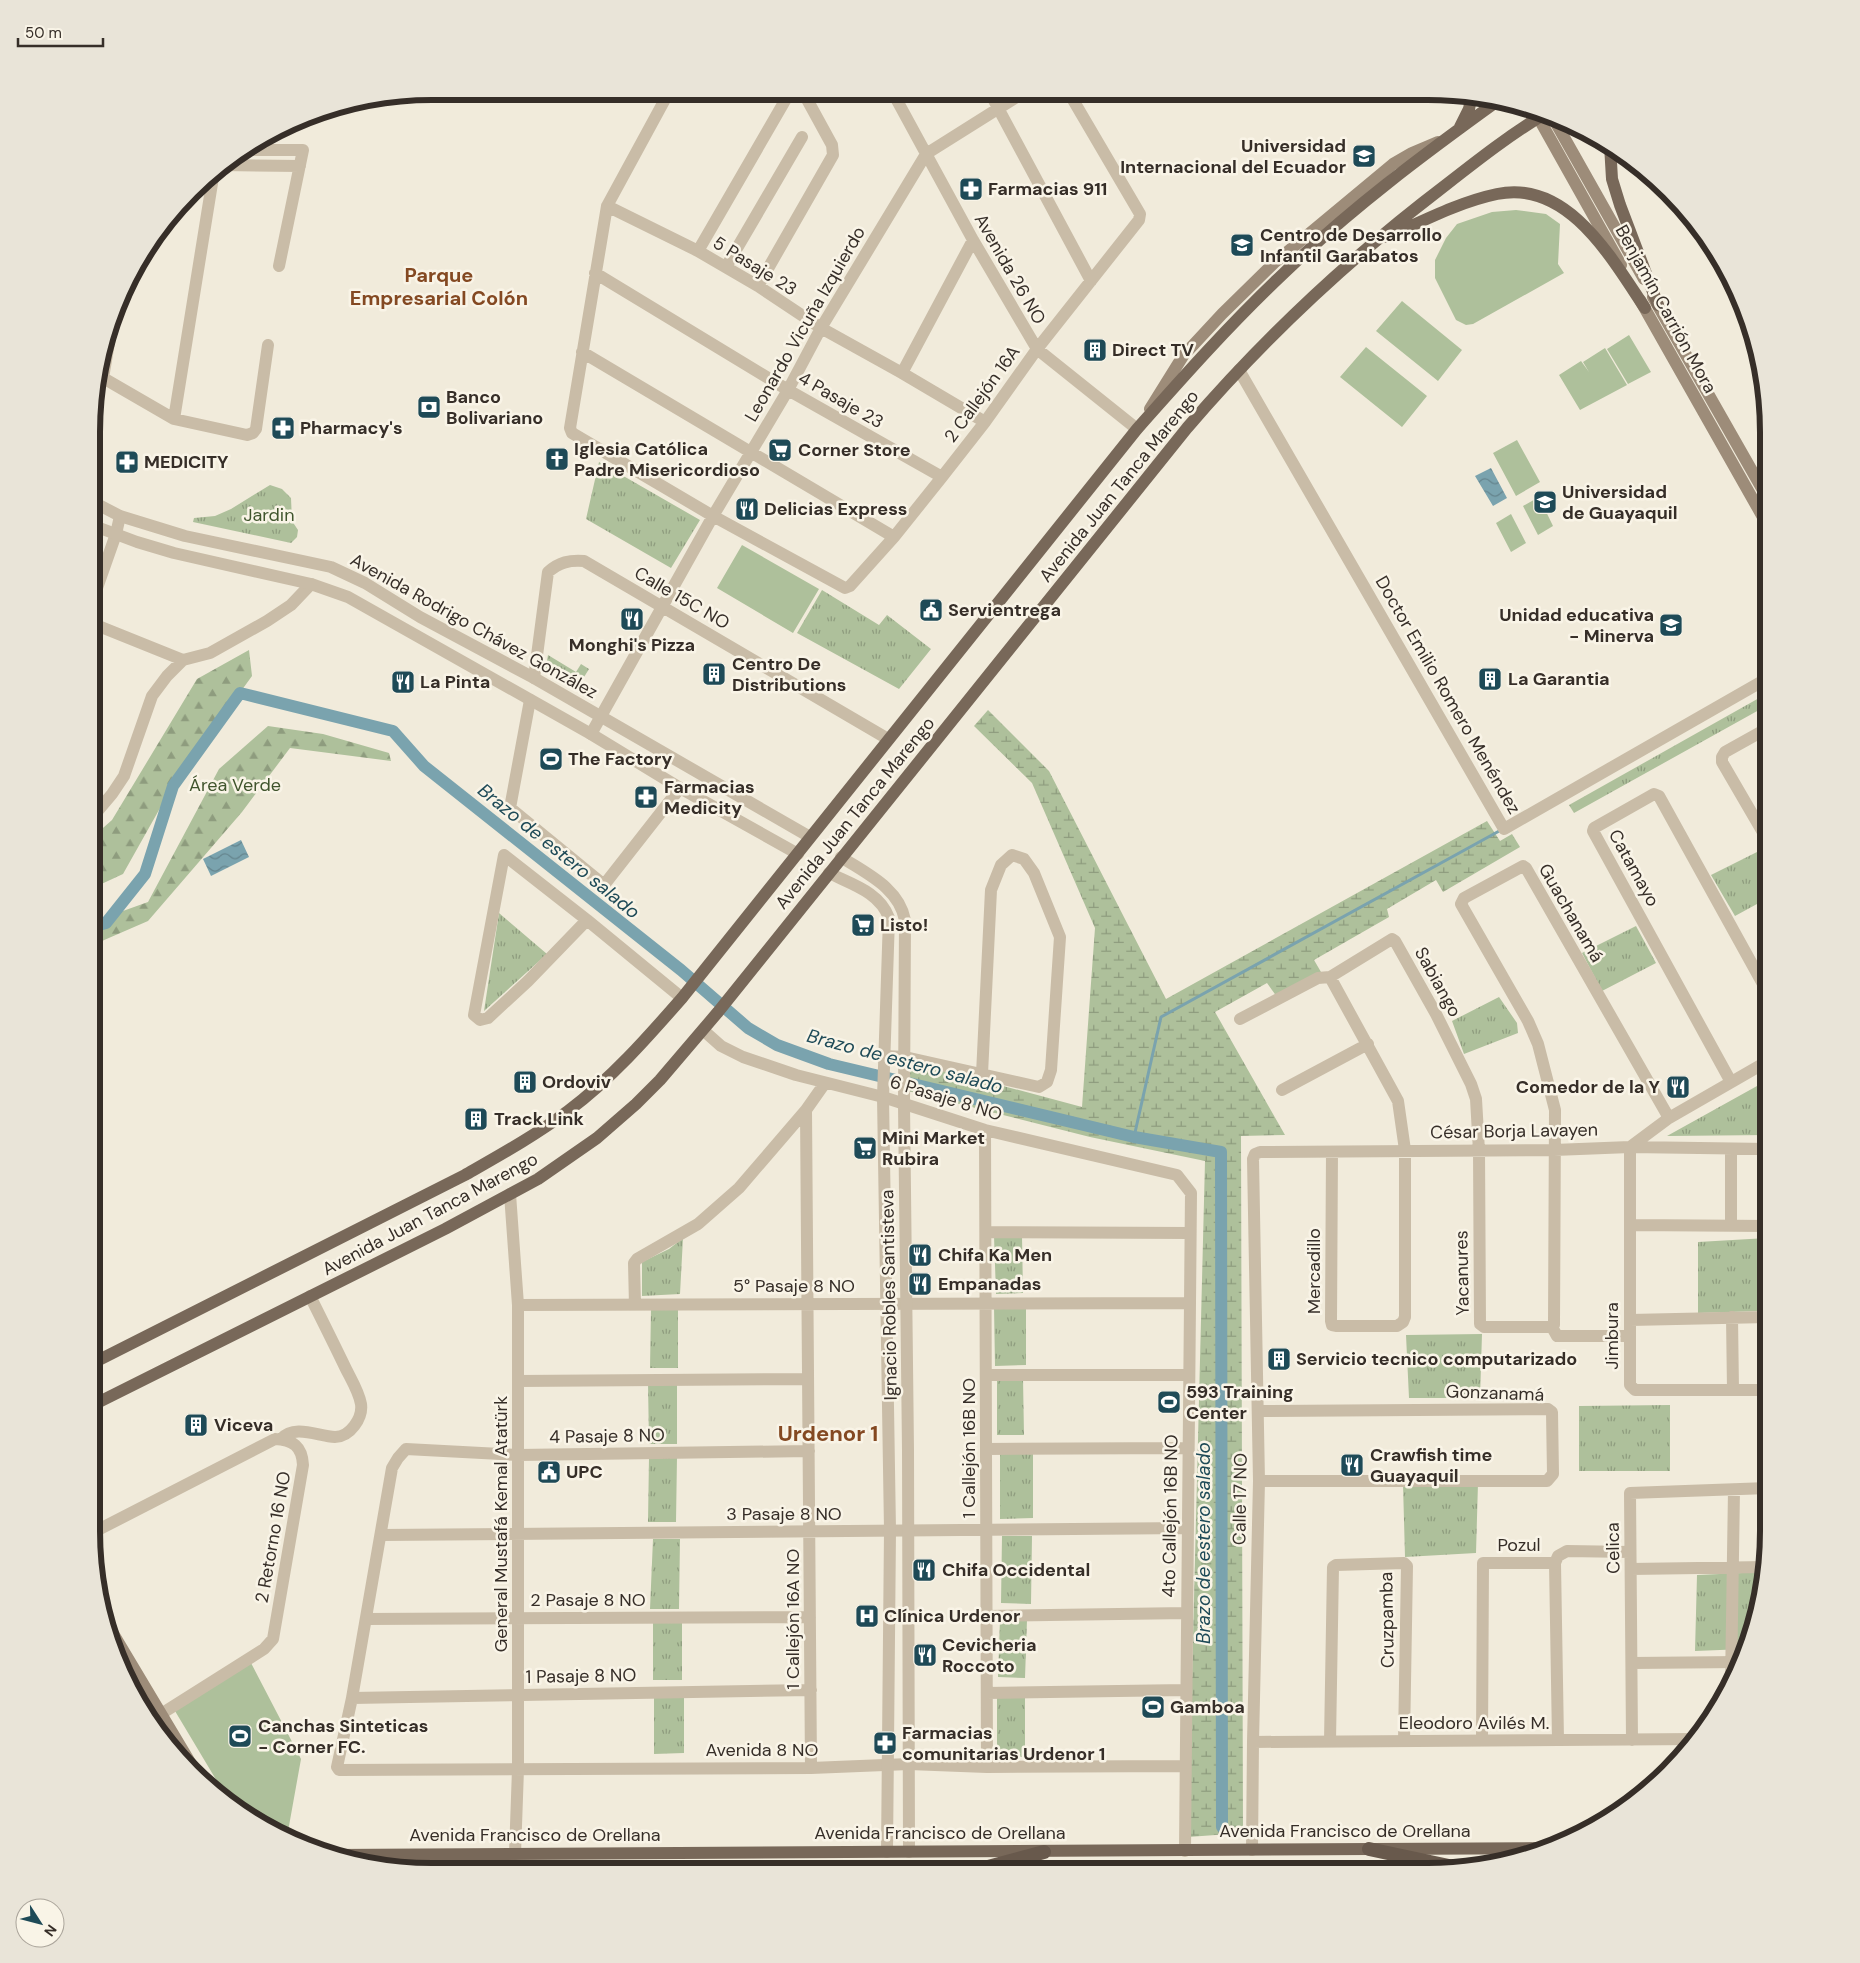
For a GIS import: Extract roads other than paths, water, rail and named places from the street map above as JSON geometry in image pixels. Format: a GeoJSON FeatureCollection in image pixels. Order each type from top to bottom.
{"type":"FeatureCollection","features":[{"type":"Feature","properties":{"kind":"highway"},"geometry":{"type":"LineString","coordinates":[[1368,1849],[1436,1863]]}},
{"type":"Feature","properties":{"kind":"highway"},"geometry":{"type":"LineString","coordinates":[[1003,1863],[1044,1852]]}},
{"type":"Feature","properties":{"kind":"main road"},"geometry":{"type":"LineString","coordinates":[[1459,129],[1470,103]]}},
{"type":"Feature","properties":{"kind":"main road","name":"Avenida Juan Tanca Marengo"},"geometry":{"type":"LineString","coordinates":[[100,1359],[465,1175],[515,1146],[568,1111],[608,1078],[685,995],[1137,429],[1232,324],[1284,273],[1380,190],[1491,106]]}},
{"type":"Feature","properties":{"kind":"main road","name":"Avenida Juan Tanca Marengo"},"geometry":{"type":"LineString","coordinates":[[100,1401],[445,1229],[538,1179],[597,1138],[636,1104],[660,1080],[718,1012],[1188,428],[1239,370],[1309,299],[1373,243],[1495,147],[1537,119]]}},
{"type":"Feature","properties":{"kind":"main road","name":"Benjamín Carrión Mora"},"geometry":{"type":"LineString","coordinates":[[1541,120],[1658,305],[1760,485]]}},
{"type":"Feature","properties":{"kind":"main road","name":"Benjamín Carrión Mora"},"geometry":{"type":"LineString","coordinates":[[1557,126],[1645,308],[1760,512]]}},
{"type":"Feature","properties":{"kind":"main road"},"geometry":{"type":"LineString","coordinates":[[1611,155],[1612,179],[1620,205],[1658,305]]}},
{"type":"Feature","properties":{"kind":"main road"},"geometry":{"type":"LineString","coordinates":[[1373,243],[1461,205],[1499,194],[1532,193],[1553,201],[1575,217],[1597,240],[1645,308]]}},
{"type":"Feature","properties":{"kind":"main road"},"geometry":{"type":"LineString","coordinates":[[121,1647],[184,1752]]}},
{"type":"Feature","properties":{"kind":"main road","name":"Avenida Francisco de Orellana"},"geometry":{"type":"LineString","coordinates":[[359,1855],[1526,1848]]}},
{"type":"Feature","properties":{"kind":"main road"},"geometry":{"type":"LineString","coordinates":[[395,1861],[410,1855]]}},
{"type":"Feature","properties":{"kind":"street"},"geometry":{"type":"LineString","coordinates":[[665,100],[608,206],[570,425],[572,433],[713,516]]}},
{"type":"Feature","properties":{"kind":"street"},"geometry":{"type":"LineString","coordinates":[[698,251],[785,100]]}},
{"type":"Feature","properties":{"kind":"street"},"geometry":{"type":"LineString","coordinates":[[758,286],[833,156],[832,145],[807,100]]}},
{"type":"Feature","properties":{"kind":"street","name":"Avenida 26 NO"},"geometry":{"type":"LineString","coordinates":[[897,100],[973,240],[1037,349],[1137,429]]}},
{"type":"Feature","properties":{"kind":"street"},"geometry":{"type":"LineString","coordinates":[[994,100],[1091,281]]}},
{"type":"Feature","properties":{"kind":"street","name":"Leonardo Vicuña Izquierdo"},"geometry":{"type":"LineString","coordinates":[[591,734],[713,516],[788,390],[820,328],[926,154],[1012,100]]}},
{"type":"Feature","properties":{"kind":"street","name":"2 Callejón 16A"},"geometry":{"type":"LineString","coordinates":[[713,516],[844,588],[850,586],[894,537],[985,422],[1037,349],[1140,220],[1140,214],[1073,100]]}},
{"type":"Feature","properties":{"kind":"street"},"geometry":{"type":"LineString","coordinates":[[726,267],[802,138]]}},
{"type":"Feature","properties":{"kind":"street"},"geometry":{"type":"LineString","coordinates":[[257,150],[303,150],[279,266]]}},
{"type":"Feature","properties":{"kind":"street"},"geometry":{"type":"LineString","coordinates":[[235,165],[300,166]]}},
{"type":"Feature","properties":{"kind":"street"},"geometry":{"type":"LineString","coordinates":[[174,419],[212,183]]}},
{"type":"Feature","properties":{"kind":"street","name":"5 Pasaje 23"},"geometry":{"type":"LineString","coordinates":[[608,206],[726,267],[820,328],[985,422]]}},
{"type":"Feature","properties":{"kind":"street"},"geometry":{"type":"LineString","coordinates":[[902,373],[973,240]]}},
{"type":"Feature","properties":{"kind":"street","name":"4 Pasaje 23"},"geometry":{"type":"LineString","coordinates":[[595,273],[788,390],[942,477]]}},
{"type":"Feature","properties":{"kind":"street"},"geometry":{"type":"LineString","coordinates":[[104,379],[174,419],[247,435],[253,433],[256,428],[268,345]]}},
{"type":"Feature","properties":{"kind":"street"},"geometry":{"type":"LineString","coordinates":[[582,352],[894,537]]}},
{"type":"Feature","properties":{"kind":"street","name":"Doctor Emilio Romero Menéndez"},"geometry":{"type":"LineString","coordinates":[[1239,370],[1504,829],[1760,683]]}},
{"type":"Feature","properties":{"kind":"street","name":"Avenida Rodrigo Chávez González"},"geometry":{"type":"LineString","coordinates":[[100,506],[120,516],[185,536],[331,566],[365,583],[420,617],[534,678],[810,837]]}},
{"type":"Feature","properties":{"kind":"street"},"geometry":{"type":"LineString","coordinates":[[100,579],[116,534],[120,516]]}},
{"type":"Feature","properties":{"kind":"street","name":"Avenida Rodrigo Chávez González"},"geometry":{"type":"LineString","coordinates":[[100,528],[174,554],[311,584],[348,596],[798,854]]}},
{"type":"Feature","properties":{"kind":"street","name":"Calle 15C NO"},"geometry":{"type":"LineString","coordinates":[[534,678],[548,572],[557,564],[571,560],[584,561],[888,739]]}},
{"type":"Feature","properties":{"kind":"street"},"geometry":{"type":"LineString","coordinates":[[100,808],[124,776],[152,696],[167,676],[183,660],[210,653],[267,621],[291,605],[311,584]]}},
{"type":"Feature","properties":{"kind":"street"},"geometry":{"type":"LineString","coordinates":[[100,627],[183,660]]}},
{"type":"Feature","properties":{"kind":"street"},"geometry":{"type":"LineString","coordinates":[[530,700],[510,808],[604,885],[680,788]]}},
{"type":"Feature","properties":{"kind":"street"},"geometry":{"type":"LineString","coordinates":[[1760,732],[1725,752],[1722,757],[1722,762],[1760,827]]}},
{"type":"Feature","properties":{"kind":"street","name":"Catamayo"},"geometry":{"type":"LineString","coordinates":[[1731,1082],[1593,830],[1594,828],[1654,794],[1659,796],[1760,979]]}},
{"type":"Feature","properties":{"kind":"street"},"geometry":{"type":"LineString","coordinates":[[885,1059],[905,1059],[1039,1087],[1047,1082],[1051,1070],[1060,937],[1034,873],[1024,859],[1012,855],[1001,865],[991,890],[982,1074]]}},
{"type":"Feature","properties":{"kind":"street"},"geometry":{"type":"LineString","coordinates":[[587,920],[528,982],[488,1018],[480,1020],[474,1015],[504,856],[685,995]]}},
{"type":"Feature","properties":{"kind":"street","name":"Ignacio Robles Santisteva"},"geometry":{"type":"LineString","coordinates":[[841,857],[896,897],[903,912],[906,930],[904,1098],[908,1450],[909,1852]]}},
{"type":"Feature","properties":{"kind":"street","name":"Guachanamá"},"geometry":{"type":"LineString","coordinates":[[1554,1150],[1555,1110],[1538,1044],[1528,1021],[1461,904],[1464,898],[1523,866],[1526,868],[1669,1118]]}},
{"type":"Feature","properties":{"kind":"street","name":"Ignacio Robles Santisteva"},"geometry":{"type":"LineString","coordinates":[[829,872],[873,895],[883,905],[889,918],[883,1094],[890,1530],[887,1852]]}},
{"type":"Feature","properties":{"kind":"street","name":"Sabiango"},"geometry":{"type":"LineString","coordinates":[[1330,977],[1392,939],[1396,941],[1436,1014],[1471,1084],[1476,1099],[1479,1151]]}},
{"type":"Feature","properties":{"kind":"street"},"geometry":{"type":"LineString","coordinates":[[1240,1019],[1318,978],[1330,977],[1398,1102],[1405,1150]]}},
{"type":"Feature","properties":{"kind":"street","name":"6 Pasaje 8 NO"},"geometry":{"type":"LineString","coordinates":[[703,1030],[721,1046],[743,1057],[796,1075],[825,1083],[904,1098],[985,1130],[1178,1176],[1184,1183]]}},
{"type":"Feature","properties":{"kind":"street"},"geometry":{"type":"LineString","coordinates":[[1282,1090],[1368,1044]]}},
{"type":"Feature","properties":{"kind":"street"},"geometry":{"type":"LineString","coordinates":[[1630,1146],[1669,1118],[1760,1066]]}},
{"type":"Feature","properties":{"kind":"street"},"geometry":{"type":"LineString","coordinates":[[636,1304],[634,1263],[637,1259],[698,1224],[745,1182],[806,1110],[825,1083]]}},
{"type":"Feature","properties":{"kind":"street","name":"1 Callejón 16A NO"},"geometry":{"type":"LineString","coordinates":[[806,1110],[811,1768]]}},
{"type":"Feature","properties":{"kind":"street","name":"1 Callejón 16B NO"},"geometry":{"type":"LineString","coordinates":[[985,1130],[988,1767]]}},
{"type":"Feature","properties":{"kind":"street","name":"César Borja Lavayen"},"geometry":{"type":"LineString","coordinates":[[1260,1152],[1554,1150],[1630,1146],[1760,1149]]}},
{"type":"Feature","properties":{"kind":"street","name":"Jimbura"},"geometry":{"type":"LineString","coordinates":[[1630,1146],[1630,1385],[1635,1390],[1760,1390]]}},
{"type":"Feature","properties":{"kind":"street"},"geometry":{"type":"LineString","coordinates":[[1731,1149],[1731,1226]]}},
{"type":"Feature","properties":{"kind":"street","name":"Mercadillo"},"geometry":{"type":"LineString","coordinates":[[1332,1152],[1330,1322],[1336,1326],[1397,1326],[1403,1322],[1405,1317],[1405,1150]]}},
{"type":"Feature","properties":{"kind":"street"},"geometry":{"type":"LineString","coordinates":[[1554,1150],[1554,1325],[1552,1327],[1557,1336],[1629,1336]]}},
{"type":"Feature","properties":{"kind":"street","name":"Yacanures"},"geometry":{"type":"LineString","coordinates":[[1479,1151],[1480,1324],[1484,1327],[1552,1327]]}},
{"type":"Feature","properties":{"kind":"street","name":"Calle 17 NO"},"geometry":{"type":"LineString","coordinates":[[1252,1850],[1258,1481],[1253,1159],[1255,1154],[1260,1152]]}},
{"type":"Feature","properties":{"kind":"street","name":"4to Callejón 16B NO"},"geometry":{"type":"LineString","coordinates":[[1184,1183],[1191,1194],[1185,1851]]}},
{"type":"Feature","properties":{"kind":"street","name":"General Mustafá Kemal Atatürk"},"geometry":{"type":"LineString","coordinates":[[510,1194],[518,1305],[518,1769],[515,1854]]}},
{"type":"Feature","properties":{"kind":"street"},"geometry":{"type":"LineString","coordinates":[[1630,1225],[1760,1226]]}},
{"type":"Feature","properties":{"kind":"street"},"geometry":{"type":"LineString","coordinates":[[986,1232],[1190,1233]]}},
{"type":"Feature","properties":{"kind":"street"},"geometry":{"type":"LineString","coordinates":[[100,1529],[275,1439],[281,1439],[287,1433],[296,1430],[338,1437],[352,1429],[359,1419],[362,1405],[310,1296]]}},
{"type":"Feature","properties":{"kind":"street","name":"5° Pasaje 8 NO"},"geometry":{"type":"LineString","coordinates":[[518,1305],[1190,1303]]}},
{"type":"Feature","properties":{"kind":"street"},"geometry":{"type":"LineString","coordinates":[[1732,1317],[1733,1390]]}},
{"type":"Feature","properties":{"kind":"street"},"geometry":{"type":"LineString","coordinates":[[1630,1320],[1760,1317]]}},
{"type":"Feature","properties":{"kind":"street"},"geometry":{"type":"LineString","coordinates":[[986,1375],[1189,1375]]}},
{"type":"Feature","properties":{"kind":"street"},"geometry":{"type":"LineString","coordinates":[[518,1381],[808,1379]]}},
{"type":"Feature","properties":{"kind":"street","name":"Gonzanamá"},"geometry":{"type":"LineString","coordinates":[[1258,1411],[1548,1409],[1552,1412],[1553,1474],[1547,1481],[1258,1481]]}},
{"type":"Feature","properties":{"kind":"street","name":"2 Retorno 16 NO"},"geometry":{"type":"LineString","coordinates":[[161,1714],[264,1649],[273,1639],[303,1465],[303,1454],[298,1447],[281,1439]]}},
{"type":"Feature","properties":{"kind":"street"},"geometry":{"type":"LineString","coordinates":[[986,1449],[1188,1448]]}},
{"type":"Feature","properties":{"kind":"street","name":"4 Pasaje 8 NO"},"geometry":{"type":"LineString","coordinates":[[381,1534],[392,1468],[406,1449],[518,1455],[809,1451]]}},
{"type":"Feature","properties":{"kind":"street","name":"Celica"},"geometry":{"type":"LineString","coordinates":[[1632,1740],[1630,1493],[1760,1488]]}},
{"type":"Feature","properties":{"kind":"street"},"geometry":{"type":"LineString","coordinates":[[1734,1490],[1732,1568],[1735,1658]]}},
{"type":"Feature","properties":{"kind":"street","name":"3 Pasaje 8 NO"},"geometry":{"type":"LineString","coordinates":[[381,1534],[1188,1528]]}},
{"type":"Feature","properties":{"kind":"street"},"geometry":{"type":"LineString","coordinates":[[352,1698],[381,1534]]}},
{"type":"Feature","properties":{"kind":"street"},"geometry":{"type":"LineString","coordinates":[[1555,1563],[1558,1556],[1567,1551],[1630,1552]]}},
{"type":"Feature","properties":{"kind":"street","name":"Cruzpamba"},"geometry":{"type":"LineString","coordinates":[[1330,1741],[1333,1567],[1336,1565],[1404,1563],[1407,1566],[1404,1741]]}},
{"type":"Feature","properties":{"kind":"street","name":"Pozul"},"geometry":{"type":"LineString","coordinates":[[1482,1740],[1483,1563],[1555,1563],[1558,1740]]}},
{"type":"Feature","properties":{"kind":"street"},"geometry":{"type":"LineString","coordinates":[[1630,1569],[1758,1567]]}},
{"type":"Feature","properties":{"kind":"street"},"geometry":{"type":"LineString","coordinates":[[987,1616],[1187,1613]]}},
{"type":"Feature","properties":{"kind":"street","name":"2 Pasaje 8 NO"},"geometry":{"type":"LineString","coordinates":[[366,1619],[810,1617]]}},
{"type":"Feature","properties":{"kind":"street"},"geometry":{"type":"LineString","coordinates":[[1632,1663],[1733,1662]]}},
{"type":"Feature","properties":{"kind":"street","name":"1 Pasaje 8 NO"},"geometry":{"type":"LineString","coordinates":[[352,1698],[811,1690]]}},
{"type":"Feature","properties":{"kind":"street"},"geometry":{"type":"LineString","coordinates":[[987,1693],[1186,1690]]}},
{"type":"Feature","properties":{"kind":"street","name":"Avenida 8 NO"},"geometry":{"type":"LineString","coordinates":[[352,1698],[337,1767],[339,1770],[811,1768],[909,1764],[988,1767],[1185,1766]]}},
{"type":"Feature","properties":{"kind":"street","name":"Eleodoro Avilés M."},"geometry":{"type":"LineString","coordinates":[[1253,1742],[1687,1738]]}},
{"type":"Feature","properties":{"kind":"water"},"geometry":{"type":"Polygon","coordinates":[[[1491,468],[1507,498],[1493,506],[1475,476],[1491,468]]]}},
{"type":"Feature","properties":{"kind":"water"},"geometry":{"type":"Polygon","coordinates":[[[241,840],[249,857],[211,876],[203,859],[241,840]]]}},
{"type":"Feature","properties":{"kind":"waterway","name":"Brazo de estero salado"},"geometry":{"type":"LineString","coordinates":[[100,925],[106,923],[145,874],[173,786],[240,693],[393,731],[424,766],[681,970],[748,1028],[777,1045],[829,1064],[1134,1137],[1221,1152],[1222,1827]]}},
{"type":"Feature","properties":{"kind":"waterway"},"geometry":{"type":"LineString","coordinates":[[1134,1137],[1161,1017],[1501,830]]}},
{"type":"Feature","properties":{"kind":"place","name":"Universidad Internacional del Ecuador"},"geometry":{"type":"Point","coordinates":[1364,156]}},
{"type":"Feature","properties":{"kind":"place","name":"Farmacias 911"},"geometry":{"type":"Point","coordinates":[971,189]}},
{"type":"Feature","properties":{"kind":"place","name":"Centro de Desarrollo Infantil Garabatos"},"geometry":{"type":"Point","coordinates":[1242,245]}},
{"type":"Feature","properties":{"kind":"place","name":"Direct TV"},"geometry":{"type":"Point","coordinates":[1095,350]}},
{"type":"Feature","properties":{"kind":"place","name":"Banco Bolivariano"},"geometry":{"type":"Point","coordinates":[429,407]}},
{"type":"Feature","properties":{"kind":"place","name":"Pharmacy's"},"geometry":{"type":"Point","coordinates":[283,428]}},
{"type":"Feature","properties":{"kind":"place","name":"Corner Store"},"geometry":{"type":"Point","coordinates":[780,450]}},
{"type":"Feature","properties":{"kind":"place","name":"Iglesia Católica Padre Misericordioso"},"geometry":{"type":"Point","coordinates":[557,459]}},
{"type":"Feature","properties":{"kind":"place","name":"MEDICITY"},"geometry":{"type":"Point","coordinates":[127,462]}},
{"type":"Feature","properties":{"kind":"place","name":"Universidad de Guayaquil"},"geometry":{"type":"Point","coordinates":[1545,502]}},
{"type":"Feature","properties":{"kind":"place","name":"Delicias Express"},"geometry":{"type":"Point","coordinates":[747,509]}},
{"type":"Feature","properties":{"kind":"place","name":"Servientrega"},"geometry":{"type":"Point","coordinates":[931,610]}},
{"type":"Feature","properties":{"kind":"place","name":"Monghi's Pizza"},"geometry":{"type":"Point","coordinates":[632,619]}},
{"type":"Feature","properties":{"kind":"place","name":"Unidad educativa - Minerva"},"geometry":{"type":"Point","coordinates":[1671,625]}},
{"type":"Feature","properties":{"kind":"place","name":"Centro De Distributions"},"geometry":{"type":"Point","coordinates":[714,674]}},
{"type":"Feature","properties":{"kind":"place","name":"La Garantia"},"geometry":{"type":"Point","coordinates":[1490,679]}},
{"type":"Feature","properties":{"kind":"place","name":"La Pinta"},"geometry":{"type":"Point","coordinates":[403,682]}},
{"type":"Feature","properties":{"kind":"place","name":"The Factory"},"geometry":{"type":"Point","coordinates":[551,759]}},
{"type":"Feature","properties":{"kind":"place","name":"Farmacias Medicity"},"geometry":{"type":"Point","coordinates":[646,797]}},
{"type":"Feature","properties":{"kind":"place","name":"Listo!"},"geometry":{"type":"Point","coordinates":[863,925]}},
{"type":"Feature","properties":{"kind":"place","name":"Ordoviv"},"geometry":{"type":"Point","coordinates":[525,1082]}},
{"type":"Feature","properties":{"kind":"place","name":"Comedor de la Y"},"geometry":{"type":"Point","coordinates":[1678,1087]}},
{"type":"Feature","properties":{"kind":"place","name":"Track Link"},"geometry":{"type":"Point","coordinates":[476,1119]}},
{"type":"Feature","properties":{"kind":"place","name":"Mini Market Rubira"},"geometry":{"type":"Point","coordinates":[865,1148]}},
{"type":"Feature","properties":{"kind":"place","name":"Chifa Ka Men"},"geometry":{"type":"Point","coordinates":[920,1255]}},
{"type":"Feature","properties":{"kind":"place","name":"Empanadas"},"geometry":{"type":"Point","coordinates":[920,1284]}},
{"type":"Feature","properties":{"kind":"place","name":"Servicio tecnico computarizado"},"geometry":{"type":"Point","coordinates":[1279,1359]}},
{"type":"Feature","properties":{"kind":"place","name":"593 Training Center"},"geometry":{"type":"Point","coordinates":[1169,1402]}},
{"type":"Feature","properties":{"kind":"place","name":"Viceva"},"geometry":{"type":"Point","coordinates":[196,1425]}},
{"type":"Feature","properties":{"kind":"place","name":"Crawfish time Guayaquil"},"geometry":{"type":"Point","coordinates":[1352,1465]}},
{"type":"Feature","properties":{"kind":"place","name":"UPC"},"geometry":{"type":"Point","coordinates":[549,1472]}},
{"type":"Feature","properties":{"kind":"place","name":"Chifa Occidental"},"geometry":{"type":"Point","coordinates":[924,1570]}},
{"type":"Feature","properties":{"kind":"place","name":"Clínica Urdenor"},"geometry":{"type":"Point","coordinates":[867,1616]}},
{"type":"Feature","properties":{"kind":"place","name":"Cevicheria Roccoto"},"geometry":{"type":"Point","coordinates":[925,1655]}},
{"type":"Feature","properties":{"kind":"place","name":"Gamboa"},"geometry":{"type":"Point","coordinates":[1153,1707]}},
{"type":"Feature","properties":{"kind":"place","name":"Canchas Sinteticas - Corner FC."},"geometry":{"type":"Point","coordinates":[240,1736]}},
{"type":"Feature","properties":{"kind":"place","name":"Farmacias comunitarias Urdenor 1"},"geometry":{"type":"Point","coordinates":[885,1743]}},
{"type":"Feature","properties":{"kind":"district","name":"Parque Empresarial Colón"},"geometry":{"type":"Point","coordinates":[439,286]}},
{"type":"Feature","properties":{"kind":"district","name":"Urdenor 1"},"geometry":{"type":"Point","coordinates":[828,1433]}},
{"type":"Feature","properties":{"kind":"park label","name":"Jardin"},"geometry":{"type":"Point","coordinates":[269,515]}},
{"type":"Feature","properties":{"kind":"park label","name":"Área Verde"},"geometry":{"type":"Point","coordinates":[235,785]}}]}
